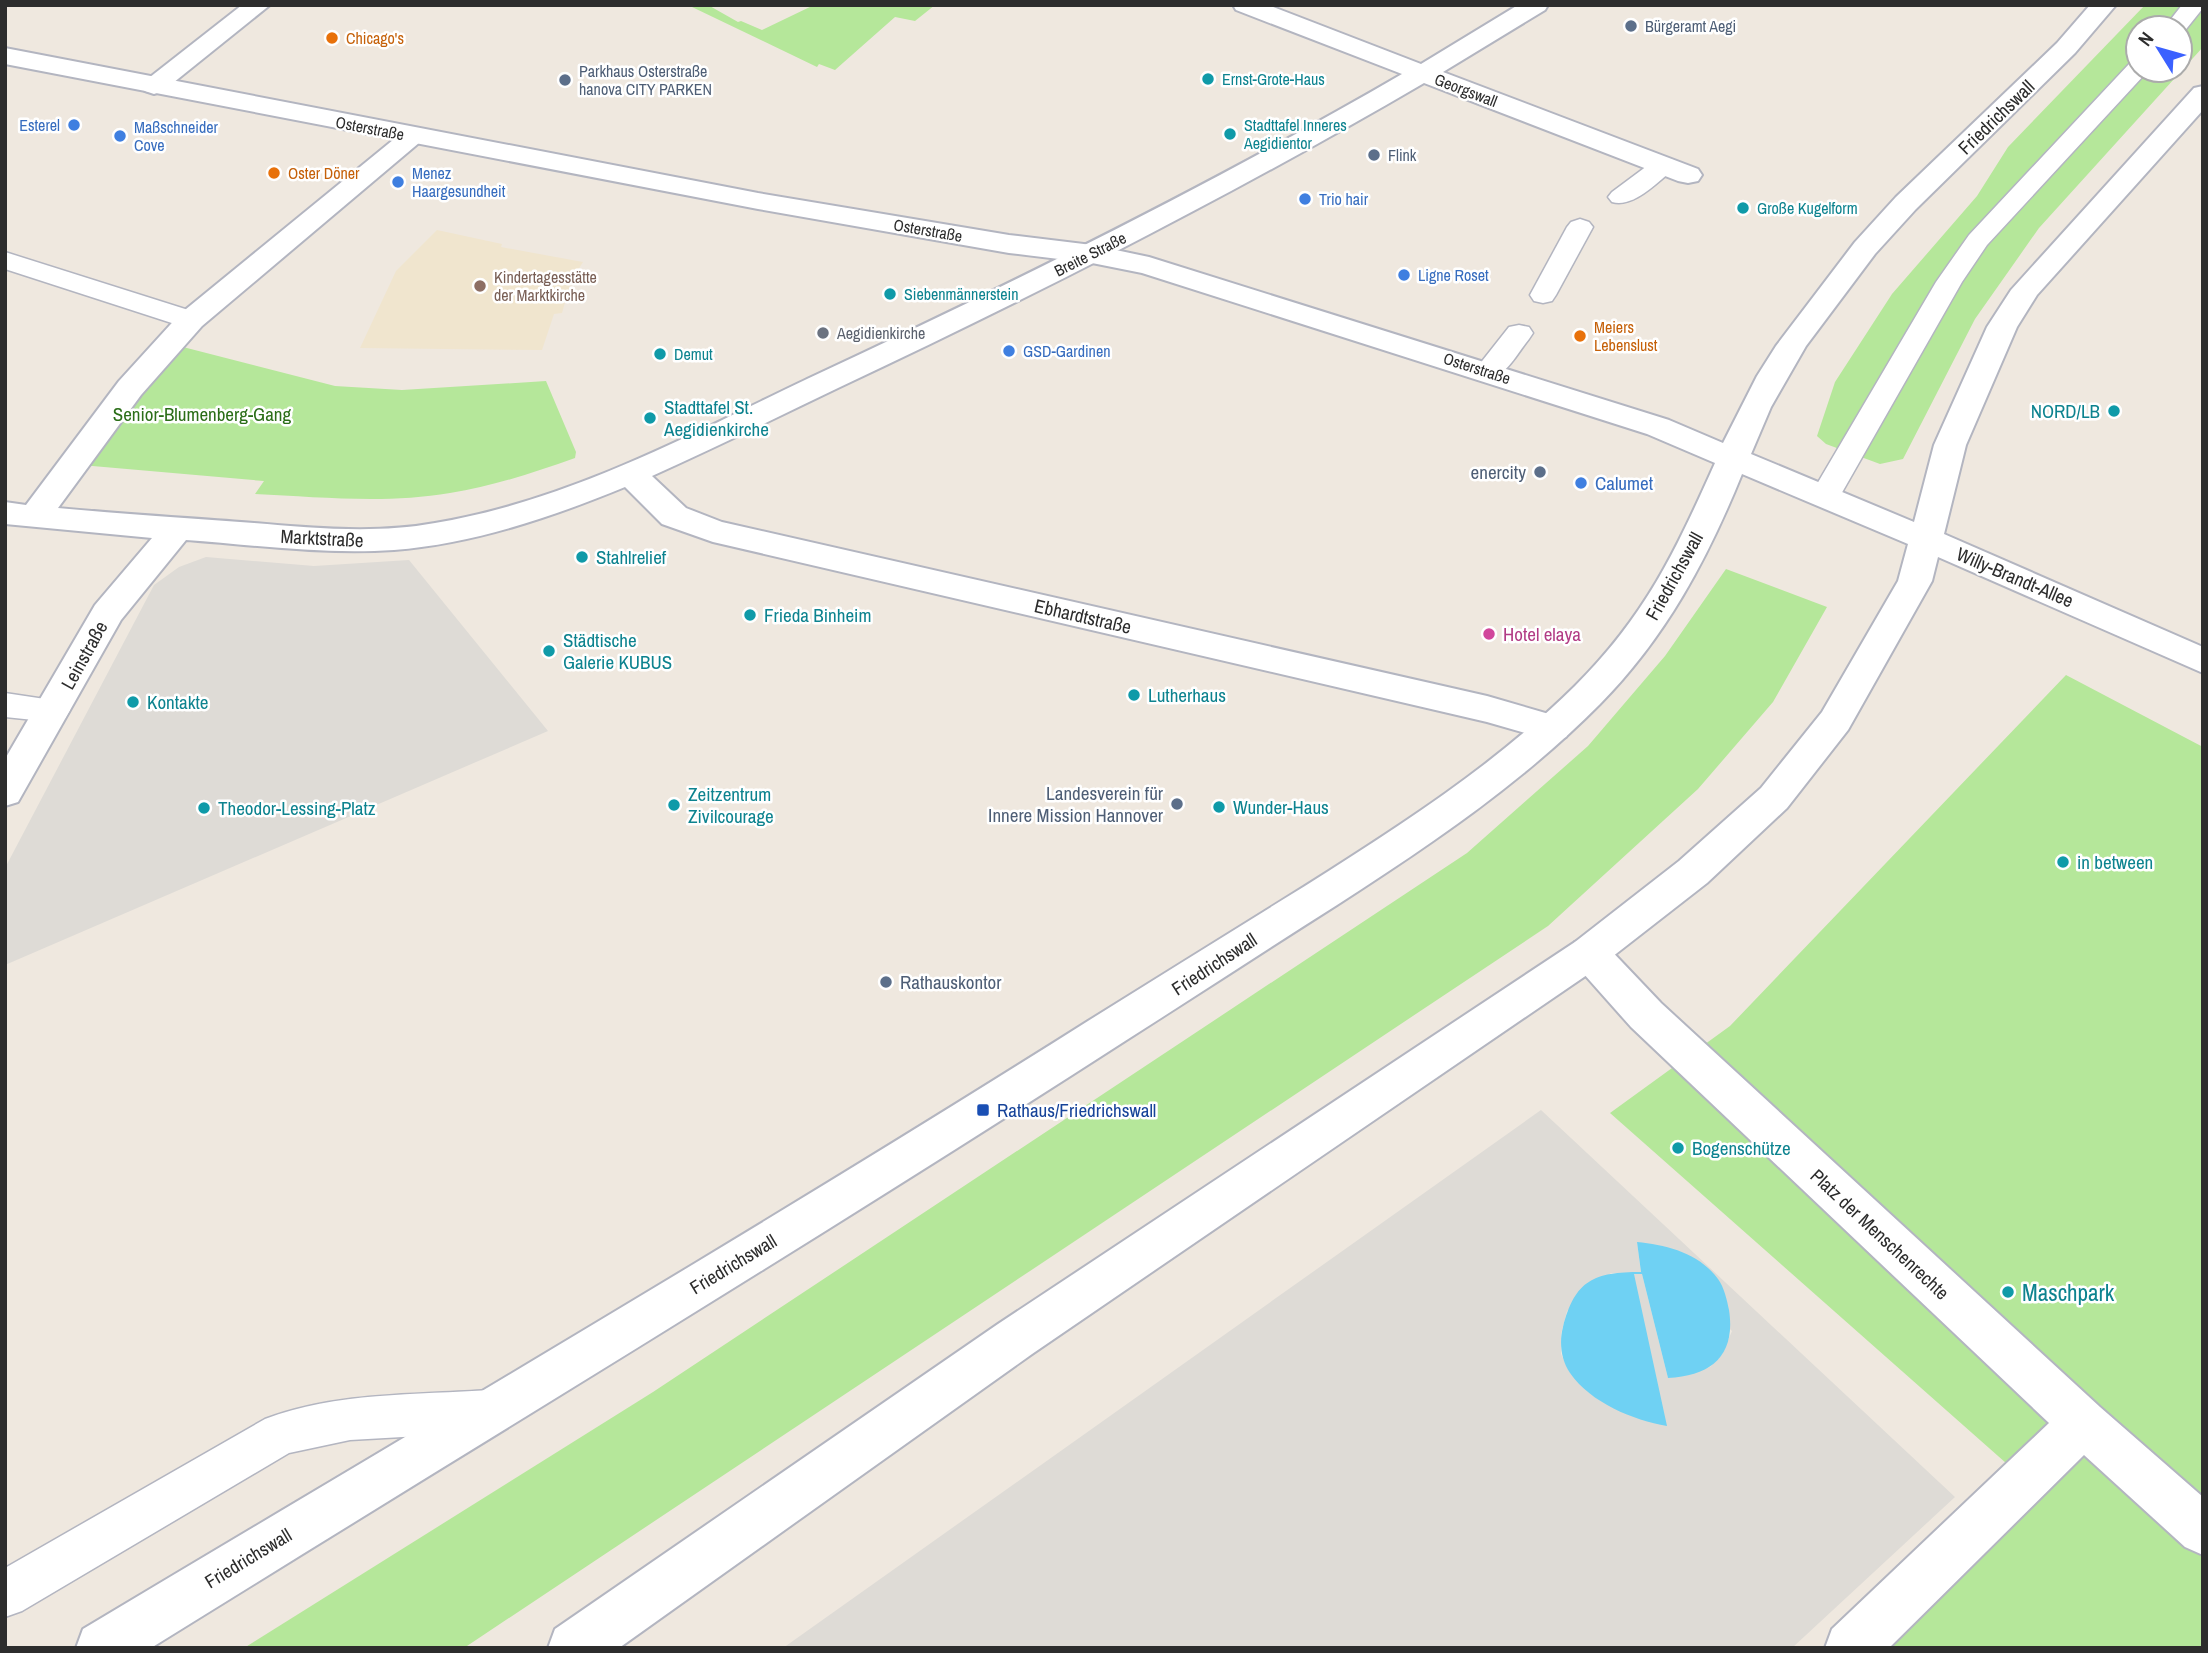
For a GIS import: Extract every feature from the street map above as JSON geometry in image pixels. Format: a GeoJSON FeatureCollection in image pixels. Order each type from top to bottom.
{"type":"FeatureCollection","features":[{"type":"Feature","properties":{"kind":"street"},"geometry":{"type":"LineString","coordinates":[[154,86],[258,5]]}},
{"type":"Feature","properties":{"kind":"street","name":"Georgswall"},"geometry":{"type":"LineString","coordinates":[[1245,5],[1676,170]]}},
{"type":"Feature","properties":{"kind":"street","name":"Breite Straße"},"geometry":{"type":"LineString","coordinates":[[630,474],[888,354],[1092,254],[1425,74],[1536,5]]}},
{"type":"Feature","properties":{"kind":"street","name":"Friedrichswall"},"geometry":{"type":"LineString","coordinates":[[102,1648],[983,1111],[1423,830],[1553,728],[1635,641],[1667,597],[1776,370],[1844,272],[1894,215],[2066,48],[2093,11]]}},
{"type":"Feature","properties":{"kind":"street","name":"Osterstraße"},"geometry":{"type":"LineString","coordinates":[[5,56],[413,137],[771,203],[1009,244],[1092,254],[1190,278],[1658,426],[1825,496]]}},
{"type":"Feature","properties":{"kind":"street"},"geometry":{"type":"LineString","coordinates":[[573,1648],[1004,1346],[1589,953],[1693,872],[1774,798],[1835,721],[1885,638],[1915,581],[1950,444],[2002,327],[2026,290],[2203,94]]}},
{"type":"Feature","properties":{"kind":"street"},"geometry":{"type":"LineString","coordinates":[[20,515],[191,320],[413,137]]}},
{"type":"Feature","properties":{"kind":"street","name":"Marktstraße"},"geometry":{"type":"LineString","coordinates":[[20,515],[359,542],[434,535],[517,516],[630,474]]}},
{"type":"Feature","properties":{"kind":"street","name":"Ebhardtstraße"},"geometry":{"type":"LineString","coordinates":[[630,474],[674,516],[713,531],[1474,706],[1553,728]]}},
{"type":"Feature","properties":{"kind":"street","name":"Willy-Brandt-Allee"},"geometry":{"type":"LineString","coordinates":[[1825,496],[2203,661]]}},
{"type":"Feature","properties":{"kind":"street","name":"Leinstraße"},"geometry":{"type":"LineString","coordinates":[[5,792],[107,613],[177,529]]}},
{"type":"Feature","properties":{"kind":"street","name":"Platz der Menschenrechte"},"geometry":{"type":"LineString","coordinates":[[1589,953],[1646,1016],[2083,1423],[2203,1530]]}},
{"type":"Feature","properties":{"kind":"street"},"geometry":{"type":"LineString","coordinates":[[1851,1648],[2083,1423]]}},
{"type":"Feature","properties":{"kind":"lane"},"geometry":{"type":"LineString","coordinates":[[1825,496],[1949,282],[1978,240],[2124,83]]}},
{"type":"Feature","properties":{"kind":"lane"},"geometry":{"type":"LineString","coordinates":[[1621,197],[1676,170]]}},
{"type":"Feature","properties":{"kind":"lane"},"geometry":{"type":"LineString","coordinates":[[1543,295],[1580,227]]}},
{"type":"Feature","properties":{"kind":"lane"},"geometry":{"type":"LineString","coordinates":[[5,260],[191,320]]}},
{"type":"Feature","properties":{"kind":"lane"},"geometry":{"type":"LineString","coordinates":[[1489,371],[1519,333]]}},
{"type":"Feature","properties":{"kind":"lane"},"geometry":{"type":"LineString","coordinates":[[5,705],[53,710]]}},
{"type":"Feature","properties":{"kind":"lane"},"geometry":{"type":"LineString","coordinates":[[5,1594],[281,1434],[350,1419],[491,1411]]}},
{"type":"Feature","properties":{"kind":"shaded area","name":"Kindertagesstätte der Marktkirche"},"geometry":{"type":"Polygon","coordinates":[[[437,230],[502,244],[501,247],[583,262],[571,281],[562,313],[554,314],[542,350],[360,348],[396,271],[437,230]]]}},
{"type":"Feature","properties":{"kind":"shaded area","name":"Theodor-Lessing-Platz"},"geometry":{"type":"Polygon","coordinates":[[[206,557],[314,566],[409,560],[548,731],[5,965],[5,868],[154,585],[179,567],[206,557]]]}},
{"type":"Feature","properties":{"kind":"shaded area"},"geometry":{"type":"Polygon","coordinates":[[[1541,1110],[1955,1497],[1792,1648],[783,1648],[1541,1110]],[[1637,1242],[1641,1273],[1611,1273],[1567,1311],[1561,1334],[1561,1354],[1570,1373],[1590,1393],[1614,1408],[1633,1274],[1642,1274],[1668,1378],[1710,1367],[1722,1354],[1732,1331],[1637,1242]]]}},
{"type":"Feature","properties":{"kind":"green space"},"geometry":{"type":"Polygon","coordinates":[[[708,5],[738,22],[762,30],[814,5],[935,5],[915,21],[895,17],[835,70],[819,64],[817,67],[692,7],[708,5]]]}},
{"type":"Feature","properties":{"kind":"green space"},"geometry":{"type":"Polygon","coordinates":[[[2145,5],[2203,5],[2203,47],[2194,57],[2194,14],[2136,14],[2145,5]]]}},
{"type":"Feature","properties":{"kind":"green space"},"geometry":{"type":"Polygon","coordinates":[[[2124,27],[2124,84],[2169,84],[2039,228],[1975,319],[1903,459],[1880,464],[1826,444],[1817,436],[1835,382],[1892,294],[1977,196],[2008,147],[2124,27]]]}},
{"type":"Feature","properties":{"kind":"green space","name":"Senior-Blumenberg-Gang"},"geometry":{"type":"Polygon","coordinates":[[[183,347],[335,386],[402,390],[546,381],[576,452],[575,458],[466,490],[377,499],[255,494],[264,481],[81,465],[141,389],[183,347]]]}},
{"type":"Feature","properties":{"kind":"green space"},"geometry":{"type":"Polygon","coordinates":[[[1726,569],[1827,607],[1773,702],[1698,789],[1548,926],[464,1648],[244,1648],[653,1392],[1467,853],[1588,746],[1665,656],[1726,569]]]}},
{"type":"Feature","properties":{"kind":"green space","name":"Maschpark"},"geometry":{"type":"Polygon","coordinates":[[[2066,675],[2203,747],[2203,1648],[1822,1648],[2015,1471],[1610,1113],[1730,1026],[2066,675]]]}},
{"type":"Feature","properties":{"kind":"water"},"geometry":{"type":"Polygon","coordinates":[[[1637,1242],[1671,1248],[1702,1263],[1720,1282],[1729,1310],[1729,1339],[1718,1360],[1697,1373],[1668,1378],[1642,1274],[1634,1274],[1667,1426],[1627,1415],[1589,1393],[1570,1373],[1562,1351],[1563,1327],[1568,1311],[1581,1289],[1599,1277],[1641,1272],[1637,1242]]]}},
{"type":"Feature","properties":{"kind":"place","name":"Bürgeramt Aegi"},"geometry":{"type":"Point","coordinates":[1631,26]}},
{"type":"Feature","properties":{"kind":"place","name":"Chicago's"},"geometry":{"type":"Point","coordinates":[332,38]}},
{"type":"Feature","properties":{"kind":"place","name":"Ernst-Grote-Haus"},"geometry":{"type":"Point","coordinates":[1208,79]}},
{"type":"Feature","properties":{"kind":"place","name":"Parkhaus Osterstraße hanova CITY PARKEN"},"geometry":{"type":"Point","coordinates":[565,80]}},
{"type":"Feature","properties":{"kind":"place","name":"Esterel"},"geometry":{"type":"Point","coordinates":[74,125]}},
{"type":"Feature","properties":{"kind":"place","name":"Stadttafel Inneres Aegidientor"},"geometry":{"type":"Point","coordinates":[1230,134]}},
{"type":"Feature","properties":{"kind":"place","name":"Maßschneider Cove"},"geometry":{"type":"Point","coordinates":[120,136]}},
{"type":"Feature","properties":{"kind":"place","name":"Flink"},"geometry":{"type":"Point","coordinates":[1374,155]}},
{"type":"Feature","properties":{"kind":"place","name":"Oster Döner"},"geometry":{"type":"Point","coordinates":[274,173]}},
{"type":"Feature","properties":{"kind":"place","name":"Menez Haargesundheit"},"geometry":{"type":"Point","coordinates":[398,182]}},
{"type":"Feature","properties":{"kind":"place","name":"Trio hair"},"geometry":{"type":"Point","coordinates":[1305,199]}},
{"type":"Feature","properties":{"kind":"place","name":"Große Kugelform"},"geometry":{"type":"Point","coordinates":[1743,208]}},
{"type":"Feature","properties":{"kind":"place","name":"Ligne Roset"},"geometry":{"type":"Point","coordinates":[1404,275]}},
{"type":"Feature","properties":{"kind":"place","name":"Kindertagesstätte der Marktkirche"},"geometry":{"type":"Point","coordinates":[480,286]}},
{"type":"Feature","properties":{"kind":"place","name":"Siebenmännerstein"},"geometry":{"type":"Point","coordinates":[890,294]}},
{"type":"Feature","properties":{"kind":"place","name":"Aegidienkirche"},"geometry":{"type":"Point","coordinates":[823,333]}},
{"type":"Feature","properties":{"kind":"place","name":"Meiers Lebenslust"},"geometry":{"type":"Point","coordinates":[1580,336]}},
{"type":"Feature","properties":{"kind":"place","name":"GSD-Gardinen"},"geometry":{"type":"Point","coordinates":[1009,351]}},
{"type":"Feature","properties":{"kind":"place","name":"Demut"},"geometry":{"type":"Point","coordinates":[660,354]}},
{"type":"Feature","properties":{"kind":"place","name":"NORD/LB"},"geometry":{"type":"Point","coordinates":[2114,411]}},
{"type":"Feature","properties":{"kind":"place","name":"Stadttafel St. Aegidienkirche"},"geometry":{"type":"Point","coordinates":[650,418]}},
{"type":"Feature","properties":{"kind":"place","name":"enercity"},"geometry":{"type":"Point","coordinates":[1540,472]}},
{"type":"Feature","properties":{"kind":"place","name":"Calumet"},"geometry":{"type":"Point","coordinates":[1581,483]}},
{"type":"Feature","properties":{"kind":"place","name":"Stahlrelief"},"geometry":{"type":"Point","coordinates":[582,557]}},
{"type":"Feature","properties":{"kind":"place","name":"Frieda Binheim"},"geometry":{"type":"Point","coordinates":[750,615]}},
{"type":"Feature","properties":{"kind":"place","name":"Hotel elaya"},"geometry":{"type":"Point","coordinates":[1489,634]}},
{"type":"Feature","properties":{"kind":"place","name":"Städtische Galerie KUBUS"},"geometry":{"type":"Point","coordinates":[549,651]}},
{"type":"Feature","properties":{"kind":"place","name":"Lutherhaus"},"geometry":{"type":"Point","coordinates":[1134,695]}},
{"type":"Feature","properties":{"kind":"place","name":"Kontakte"},"geometry":{"type":"Point","coordinates":[133,702]}},
{"type":"Feature","properties":{"kind":"place","name":"Landesverein für Innere Mission Hannover"},"geometry":{"type":"Point","coordinates":[1177,804]}},
{"type":"Feature","properties":{"kind":"place","name":"Zeitzentrum Zivilcourage"},"geometry":{"type":"Point","coordinates":[674,805]}},
{"type":"Feature","properties":{"kind":"place","name":"Wunder-Haus"},"geometry":{"type":"Point","coordinates":[1219,807]}},
{"type":"Feature","properties":{"kind":"place","name":"Theodor-Lessing-Platz"},"geometry":{"type":"Point","coordinates":[204,808]}},
{"type":"Feature","properties":{"kind":"place","name":"in between"},"geometry":{"type":"Point","coordinates":[2063,862]}},
{"type":"Feature","properties":{"kind":"place","name":"Rathauskontor"},"geometry":{"type":"Point","coordinates":[886,982]}},
{"type":"Feature","properties":{"kind":"place","name":"Rathaus/Friedrichswall"},"geometry":{"type":"Point","coordinates":[983,1110]}},
{"type":"Feature","properties":{"kind":"place","name":"Bogenschütze"},"geometry":{"type":"Point","coordinates":[1678,1148]}},
{"type":"Feature","properties":{"kind":"place","name":"Maschpark"},"geometry":{"type":"Point","coordinates":[2008,1292]}}]}
